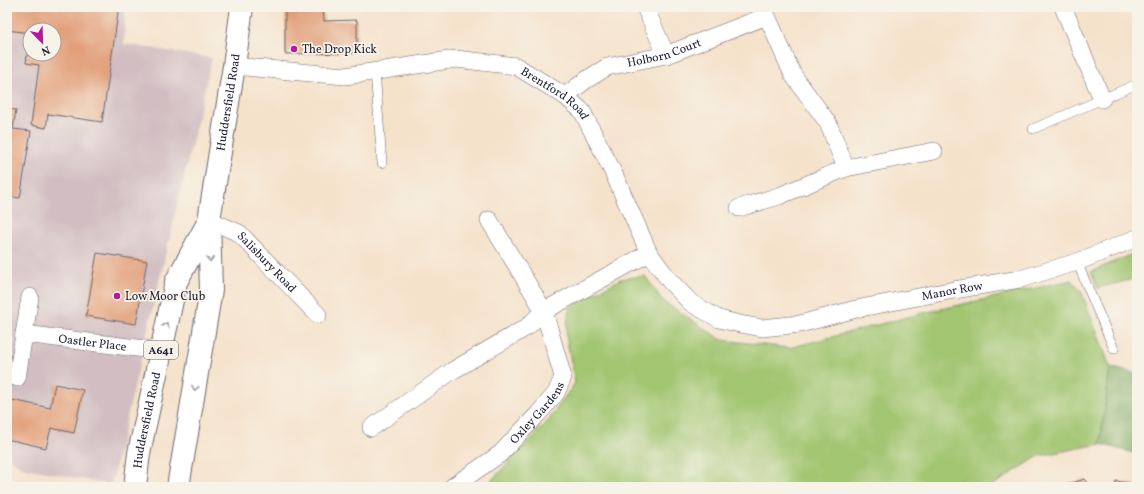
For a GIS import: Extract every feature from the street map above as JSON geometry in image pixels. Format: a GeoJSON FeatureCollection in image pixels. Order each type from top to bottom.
{"type":"FeatureCollection","features":[{"type":"Feature","properties":{"kind":"main road","name":"Huddersfield Road"},"geometry":{"type":"LineString","coordinates":[[178,487],[211,290],[209,220],[242,7]]}},
{"type":"Feature","properties":{"kind":"main road","name":"Huddersfield Road"},"geometry":{"type":"LineString","coordinates":[[135,487],[139,453],[176,282],[209,220]]}},
{"type":"Feature","properties":{"kind":"street"},"geometry":{"type":"LineString","coordinates":[[645,7],[666,55]]}},
{"type":"Feature","properties":{"kind":"street"},"geometry":{"type":"LineString","coordinates":[[1063,7],[1102,99]]}},
{"type":"Feature","properties":{"kind":"street","name":"Holborn Court"},"geometry":{"type":"LineString","coordinates":[[565,96],[586,80],[607,67],[666,55],[765,11],[793,75],[828,123],[846,168]]}},
{"type":"Feature","properties":{"kind":"street","name":"Brentford Road"},"geometry":{"type":"LineString","coordinates":[[234,66],[345,76],[456,59],[516,66],[565,96],[582,111],[613,172],[649,253],[669,280],[690,303],[719,319],[762,328]]}},
{"type":"Feature","properties":{"kind":"street"},"geometry":{"type":"LineString","coordinates":[[739,208],[779,196],[846,168],[934,150]]}},
{"type":"Feature","properties":{"kind":"street","name":"Salisbury Road"},"geometry":{"type":"LineString","coordinates":[[209,220],[239,233],[318,315]]}},
{"type":"Feature","properties":{"kind":"street","name":"Oxley Gardens"},"geometry":{"type":"LineString","coordinates":[[452,487],[500,454],[556,393],[563,376],[544,311],[489,220]]}},
{"type":"Feature","properties":{"kind":"street","name":"Manor Row"},"geometry":{"type":"LineString","coordinates":[[762,328],[800,324],[856,309],[1020,279],[1077,262],[1137,238]]}},
{"type":"Feature","properties":{"kind":"street"},"geometry":{"type":"LineString","coordinates":[[371,428],[452,371],[526,327],[544,311],[649,253]]}},
{"type":"Feature","properties":{"kind":"street"},"geometry":{"type":"LineString","coordinates":[[17,378],[30,297]]}},
{"type":"Feature","properties":{"kind":"street","name":"Oastler Place"},"geometry":{"type":"LineString","coordinates":[[24,334],[160,351]]}},
{"type":"Feature","properties":{"kind":"lane"},"geometry":{"type":"LineString","coordinates":[[375,71],[382,163]]}},
{"type":"Feature","properties":{"kind":"lane"},"geometry":{"type":"LineString","coordinates":[[1033,129],[1137,84]]}},
{"type":"Feature","properties":{"kind":"lane"},"geometry":{"type":"LineString","coordinates":[[1077,262],[1114,349]]}},
{"type":"Feature","properties":{"kind":"shaded area"},"geometry":{"type":"Polygon","coordinates":[[[7,7],[125,7],[124,44],[212,58],[111,485],[21,467],[7,456],[7,7]]]}},
{"type":"Feature","properties":{"kind":"green space"},"geometry":{"type":"Polygon","coordinates":[[[1137,252],[1137,278],[1098,288],[1091,272],[1137,252]]]}},
{"type":"Feature","properties":{"kind":"green space"},"geometry":{"type":"Polygon","coordinates":[[[645,276],[663,301],[722,340],[789,348],[923,313],[1072,280],[1082,293],[1110,367],[1100,444],[1039,456],[990,487],[975,487],[964,479],[947,487],[482,487],[488,484],[548,421],[575,383],[566,335],[569,308],[620,279],[645,276]]]}},
{"type":"Feature","properties":{"kind":"green space"},"geometry":{"type":"Polygon","coordinates":[[[1110,367],[1137,374],[1137,454],[1100,444],[1110,367]]]}},
{"type":"Feature","properties":{"kind":"building"},"geometry":{"type":"Polygon","coordinates":[[[9,7],[119,7],[102,122],[48,114],[46,128],[31,125],[39,65],[26,62],[62,62],[62,22],[22,22],[22,32],[7,30],[9,7]]]}},
{"type":"Feature","properties":{"kind":"building"},"geometry":{"type":"Polygon","coordinates":[[[285,7],[323,7],[324,21],[357,20],[357,53],[285,54],[285,7]]]}},
{"type":"Feature","properties":{"kind":"building"},"geometry":{"type":"Polygon","coordinates":[[[7,109],[16,110],[13,129],[31,131],[20,198],[7,196],[7,109]]]}},
{"type":"Feature","properties":{"kind":"building"},"geometry":{"type":"Polygon","coordinates":[[[97,253],[147,261],[136,324],[86,316],[97,253]]]}},
{"type":"Feature","properties":{"kind":"building"},"geometry":{"type":"Polygon","coordinates":[[[55,384],[83,390],[74,433],[51,428],[46,448],[7,439],[7,423],[12,400],[50,408],[55,384]]]}},
{"type":"Feature","properties":{"kind":"building"},"geometry":{"type":"Polygon","coordinates":[[[1085,479],[1088,487],[1058,487],[1085,479]]]}},
{"type":"Feature","properties":{"kind":"building"},"geometry":{"type":"Polygon","coordinates":[[[1116,481],[1137,485],[1137,487],[1115,487],[1116,481]]]}},
{"type":"Feature","properties":{"kind":"place","name":"The Drop Kick"},"geometry":{"type":"Point","coordinates":[294,49]}},
{"type":"Feature","properties":{"kind":"place","name":"Low Moor Club"},"geometry":{"type":"Point","coordinates":[117,296]}}]}
